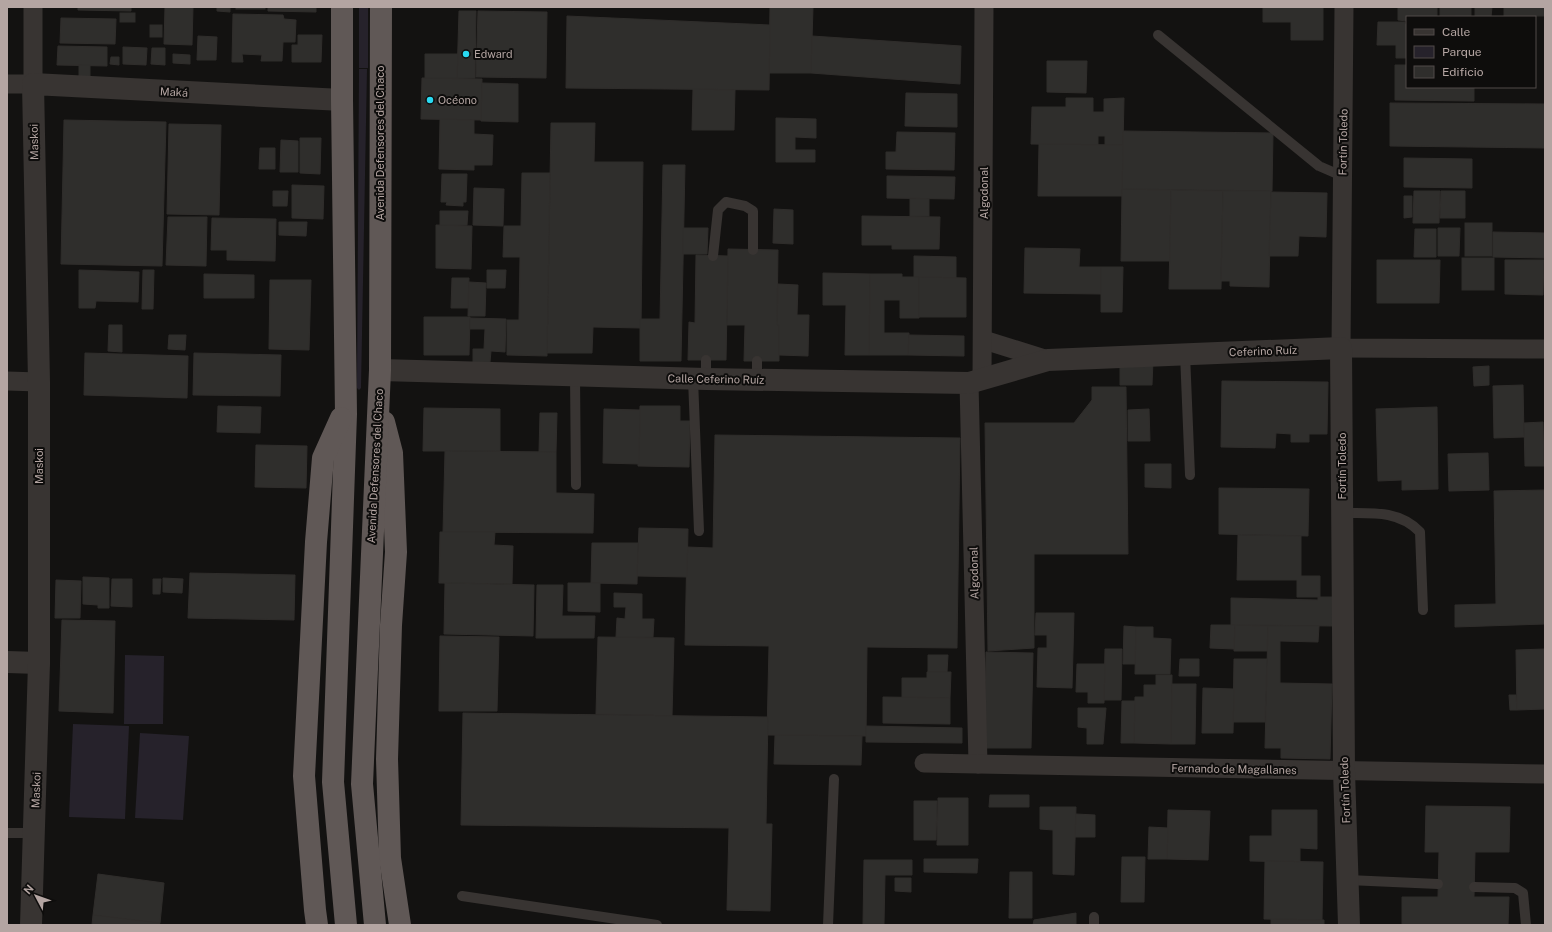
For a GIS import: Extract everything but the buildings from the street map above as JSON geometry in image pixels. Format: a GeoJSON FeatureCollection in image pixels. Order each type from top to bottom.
{"type":"FeatureCollection","features":[{"type":"Feature","properties":{"kind":"highway"},"geometry":{"type":"LineString","coordinates":[[342,7],[346,411],[333,782],[346,925]]}},
{"type":"Feature","properties":{"kind":"highway","name":"Avenida Defensores del Chaco"},"geometry":{"type":"LineString","coordinates":[[375,925],[362,784],[380,370],[381,7]]}},
{"type":"Feature","properties":{"kind":"highway"},"geometry":{"type":"LineString","coordinates":[[378,405],[392,453],[396,537],[387,759],[390,858],[400,925]]}},
{"type":"Feature","properties":{"kind":"highway"},"geometry":{"type":"LineString","coordinates":[[318,925],[315,910],[304,776],[316,542],[323,458],[346,411]]}},
{"type":"Feature","properties":{"kind":"street","name":"Maskoi"},"geometry":{"type":"LineString","coordinates":[[31,925],[40,663],[39,382],[33,84],[33,7]]}},
{"type":"Feature","properties":{"kind":"street","name":"Algodonal"},"geometry":{"type":"LineString","coordinates":[[978,764],[976,381],[984,340],[984,7]]}},
{"type":"Feature","properties":{"kind":"street","name":"Fortín Toledo"},"geometry":{"type":"LineString","coordinates":[[1344,7],[1341,348],[1344,771],[1349,925]]}},
{"type":"Feature","properties":{"kind":"street","name":"Maká"},"geometry":{"type":"LineString","coordinates":[[7,84],[33,84],[342,100]]}},
{"type":"Feature","properties":{"kind":"street","name":"Ceferino Ruíz"},"geometry":{"type":"LineString","coordinates":[[984,340],[1048,360],[1341,348],[1545,349]]}},
{"type":"Feature","properties":{"kind":"street","name":"Calle Ceferino Ruíz"},"geometry":{"type":"LineString","coordinates":[[380,370],[575,376],[757,370],[976,381],[1048,360]]}},
{"type":"Feature","properties":{"kind":"street"},"geometry":{"type":"LineString","coordinates":[[7,381],[39,382]]}},
{"type":"Feature","properties":{"kind":"street"},"geometry":{"type":"LineString","coordinates":[[7,662],[40,663]]}},
{"type":"Feature","properties":{"kind":"street","name":"Fernando de Magallanes"},"geometry":{"type":"LineString","coordinates":[[924,763],[1545,774]]}},
{"type":"Feature","properties":{"kind":"lane"},"geometry":{"type":"LineString","coordinates":[[1158,36],[1319,166],[1342,176]]}},
{"type":"Feature","properties":{"kind":"lane"},"geometry":{"type":"LineString","coordinates":[[713,256],[718,210],[726,202],[745,206],[753,211],[753,250]]}},
{"type":"Feature","properties":{"kind":"lane"},"geometry":{"type":"LineString","coordinates":[[1185,354],[1190,475]]}},
{"type":"Feature","properties":{"kind":"lane"},"geometry":{"type":"LineString","coordinates":[[699,531],[702,373]]}},
{"type":"Feature","properties":{"kind":"lane"},"geometry":{"type":"LineString","coordinates":[[575,376],[576,485]]}},
{"type":"Feature","properties":{"kind":"lane"},"geometry":{"type":"LineString","coordinates":[[1342,513],[1382,514],[1401,518],[1411,522],[1420,532],[1424,610]]}},
{"type":"Feature","properties":{"kind":"lane"},"geometry":{"type":"LineString","coordinates":[[828,925],[834,778]]}},
{"type":"Feature","properties":{"kind":"lane"},"geometry":{"type":"LineString","coordinates":[[7,834],[34,833]]}},
{"type":"Feature","properties":{"kind":"lane"},"geometry":{"type":"LineString","coordinates":[[1348,880],[1438,884]]}},
{"type":"Feature","properties":{"kind":"lane"},"geometry":{"type":"LineString","coordinates":[[1474,887],[1515,888],[1523,893],[1526,925]]}},
{"type":"Feature","properties":{"kind":"lane"},"geometry":{"type":"LineString","coordinates":[[462,896],[656,925]]}},
{"type":"Feature","properties":{"kind":"green space"},"geometry":{"type":"Polygon","coordinates":[[[359,7],[368,7],[368,68],[359,68],[359,7]]]}},
{"type":"Feature","properties":{"kind":"green space"},"geometry":{"type":"Polygon","coordinates":[[[359,69],[367,69],[361,388],[359,390],[357,388],[359,69]]]}},
{"type":"Feature","properties":{"kind":"green space"},"geometry":{"type":"Polygon","coordinates":[[[125,655],[164,656],[163,724],[124,724],[125,655]]]}},
{"type":"Feature","properties":{"kind":"green space"},"geometry":{"type":"Polygon","coordinates":[[[73,724],[129,726],[125,819],[69,817],[73,724]]]}},
{"type":"Feature","properties":{"kind":"green space"},"geometry":{"type":"Polygon","coordinates":[[[140,733],[189,736],[183,820],[135,818],[140,733]]]}},
{"type":"Feature","properties":{"kind":"place","name":"Edward"},"geometry":{"type":"Point","coordinates":[466,54]}},
{"type":"Feature","properties":{"kind":"place","name":"Océono"},"geometry":{"type":"Point","coordinates":[430,100]}}]}
